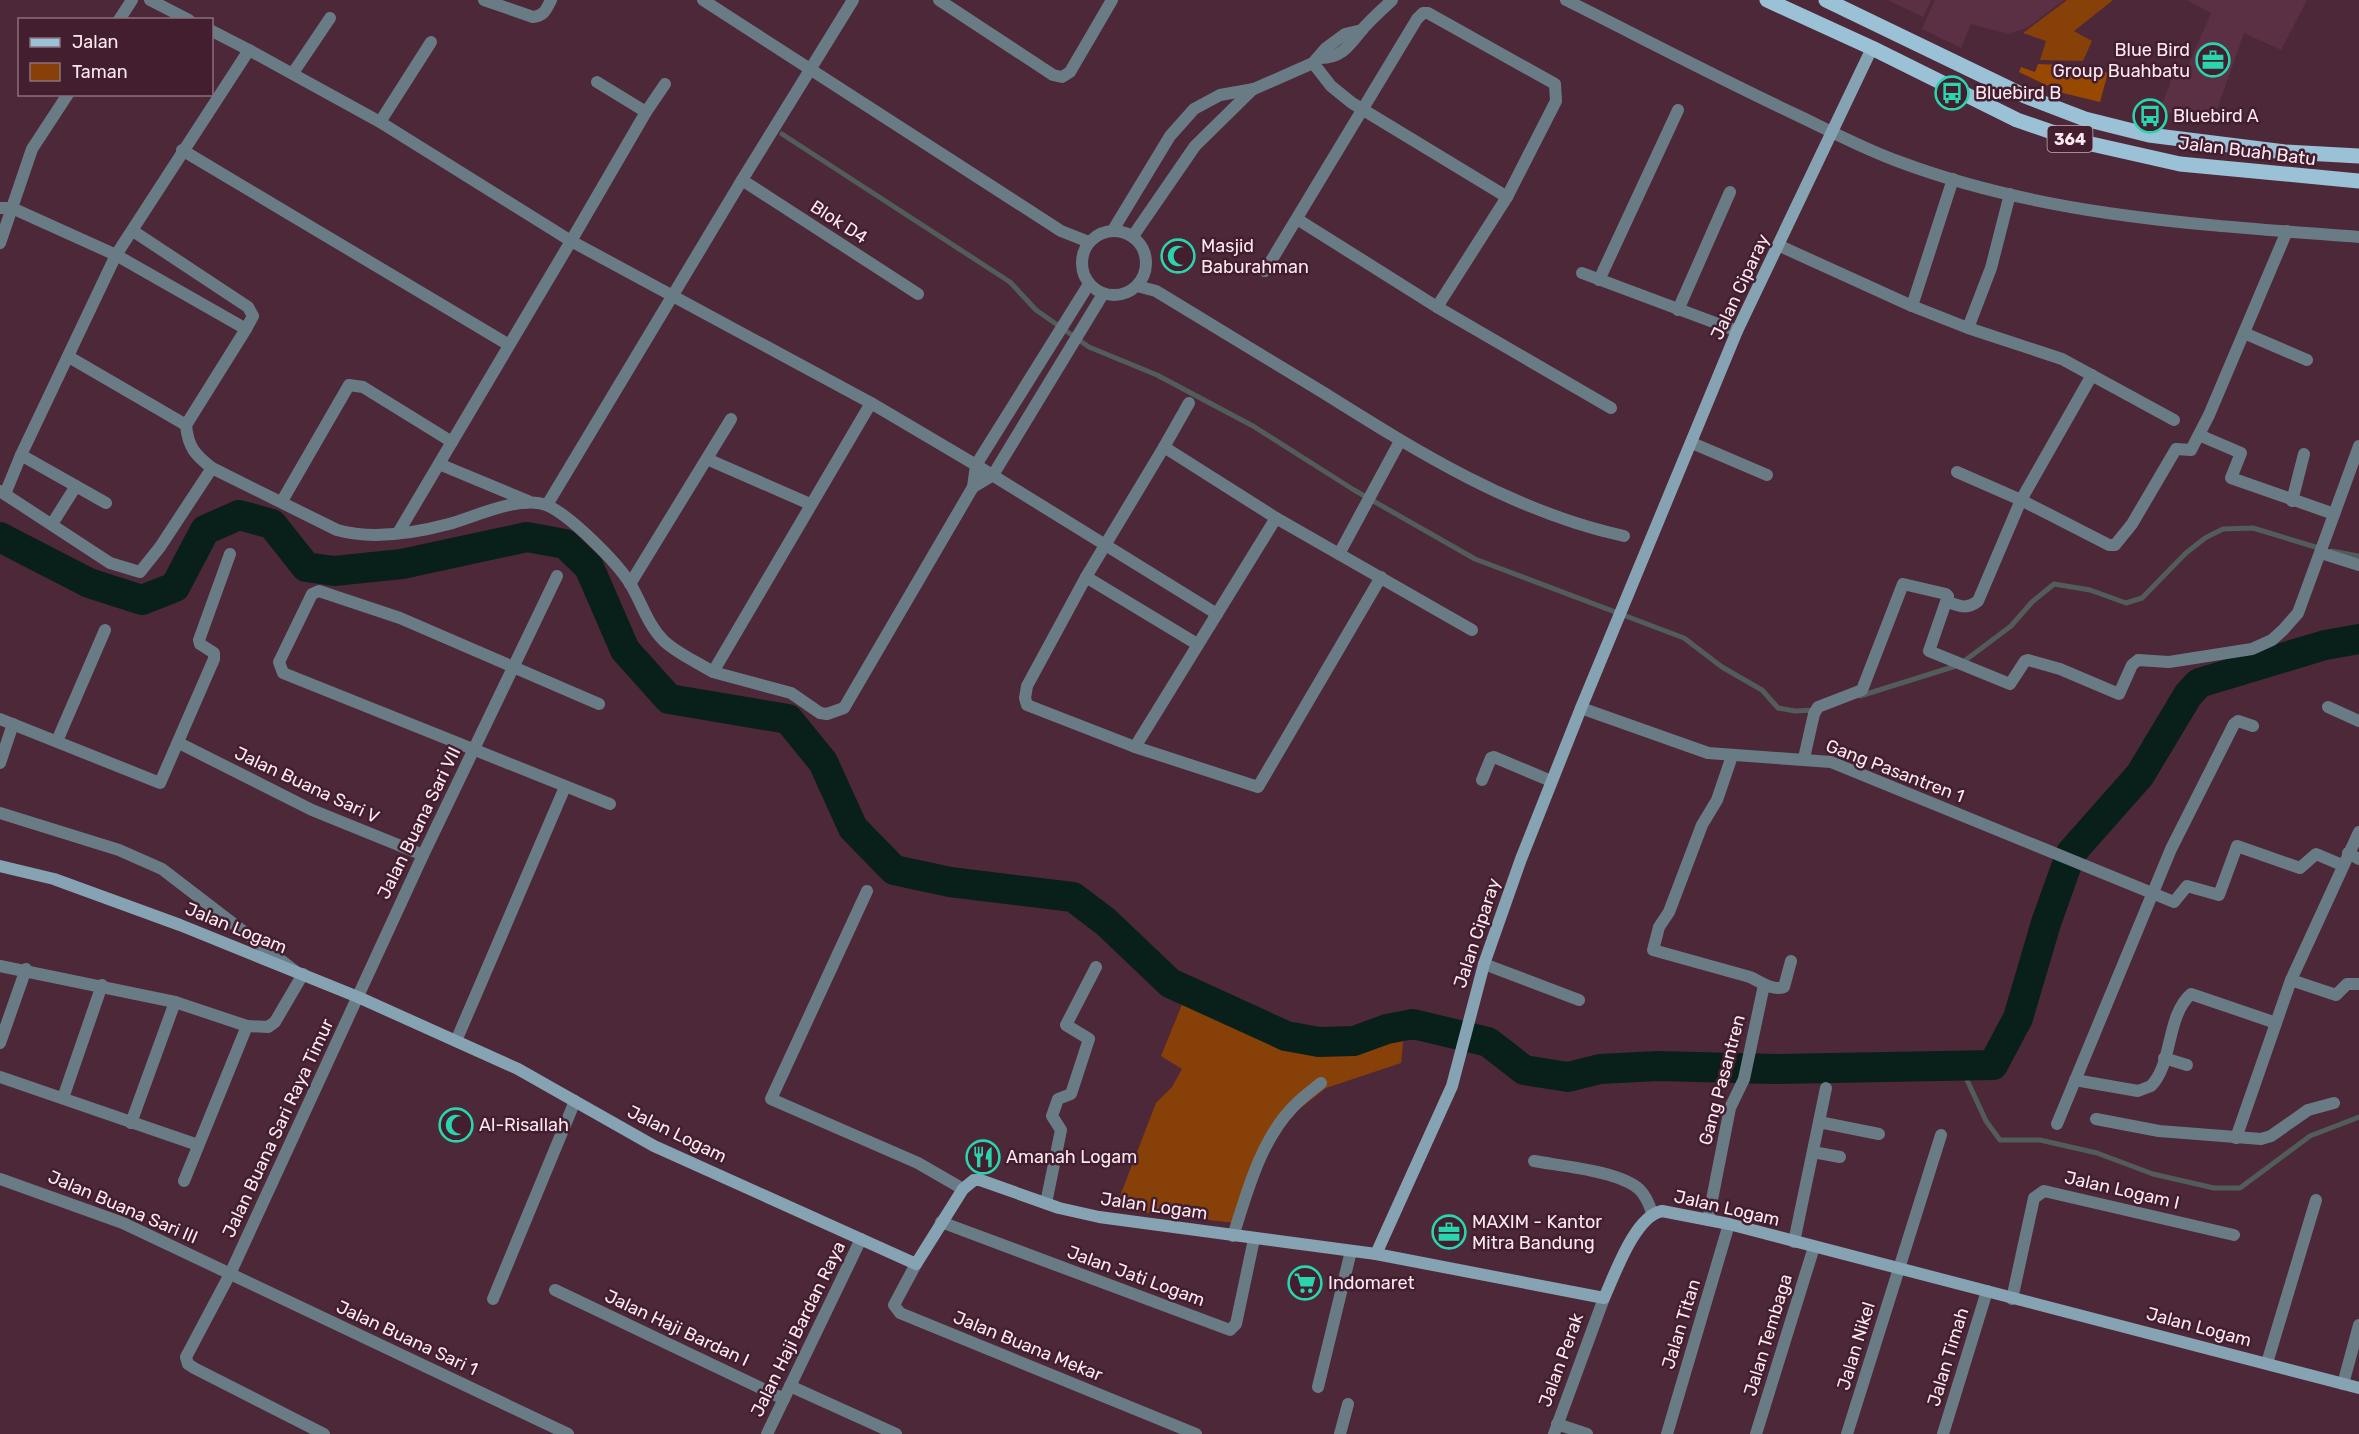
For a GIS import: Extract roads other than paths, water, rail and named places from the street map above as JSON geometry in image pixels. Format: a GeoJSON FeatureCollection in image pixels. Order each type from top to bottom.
{"type":"FeatureCollection","features":[{"type":"Feature","properties":{"kind":"main road","name":"Jalan Buah Batu"},"geometry":{"type":"LineString","coordinates":[[1767,0],[1872,48],[2017,120],[2078,141],[2180,164],[2285,176],[2359,181]]}},
{"type":"Feature","properties":{"kind":"main road","name":"Jalan Buah Batu"},"geometry":{"type":"LineString","coordinates":[[1826,0],[2025,96],[2085,119],[2149,135],[2285,152],[2359,156]]}},
{"type":"Feature","properties":{"kind":"main road"},"geometry":{"type":"LineString","coordinates":[[2285,152],[2294,160],[2293,169],[2285,176]]}},
{"type":"Feature","properties":{"kind":"main road"},"geometry":{"type":"LineString","coordinates":[[2325,179],[2320,171],[2326,155]]}},
{"type":"Feature","properties":{"kind":"street"},"geometry":{"type":"LineString","coordinates":[[120,18],[132,0]]}},
{"type":"Feature","properties":{"kind":"street"},"geometry":{"type":"LineString","coordinates":[[150,0],[185,18]]}},
{"type":"Feature","properties":{"kind":"street"},"geometry":{"type":"LineString","coordinates":[[484,0],[533,17],[540,17],[551,0]]}},
{"type":"Feature","properties":{"kind":"street"},"geometry":{"type":"LineString","coordinates":[[703,0],[1086,247]]}},
{"type":"Feature","properties":{"kind":"street"},"geometry":{"type":"LineString","coordinates":[[547,505],[853,0]]}},
{"type":"Feature","properties":{"kind":"street"},"geometry":{"type":"LineString","coordinates":[[939,0],[1053,75],[1062,77],[1070,72],[1112,0]]}},
{"type":"Feature","properties":{"kind":"street"},"geometry":{"type":"LineString","coordinates":[[1113,230],[1170,136],[1194,110],[1220,95],[1254,88],[1323,57],[1362,30],[1392,0]]}},
{"type":"Feature","properties":{"kind":"street"},"geometry":{"type":"LineString","coordinates":[[1566,0],[1833,132],[1902,163],[1953,179],[2010,194],[2113,215],[2359,237]]}},
{"type":"Feature","properties":{"kind":"street"},"geometry":{"type":"LineString","coordinates":[[1265,271],[1423,13],[1428,13],[1555,84],[1556,101],[1507,197],[1437,307]]}},
{"type":"Feature","properties":{"kind":"street"},"geometry":{"type":"LineString","coordinates":[[293,73],[330,18]]}},
{"type":"Feature","properties":{"kind":"street"},"geometry":{"type":"LineString","coordinates":[[213,32],[380,122],[571,241],[871,403],[993,475],[1217,614]]}},
{"type":"Feature","properties":{"kind":"street"},"geometry":{"type":"LineString","coordinates":[[380,122],[431,42]]}},
{"type":"Feature","properties":{"kind":"street","name":"Jalan Ciparay"},"geometry":{"type":"LineString","coordinates":[[1376,1254],[1442,1112],[1462,1050],[1484,964],[1551,781],[1581,708],[1737,332],[1780,246],[1872,48]]}},
{"type":"Feature","properties":{"kind":"street"},"geometry":{"type":"LineString","coordinates":[[212,468],[140,572],[110,563],[3,492],[116,255],[249,50]]}},
{"type":"Feature","properties":{"kind":"street"},"geometry":{"type":"LineString","coordinates":[[1323,57],[1331,86],[1363,111],[1507,197]]}},
{"type":"Feature","properties":{"kind":"street"},"geometry":{"type":"LineString","coordinates":[[597,82],[646,112]]}},
{"type":"Feature","properties":{"kind":"street"},"geometry":{"type":"LineString","coordinates":[[398,533],[646,112],[665,84]]}},
{"type":"Feature","properties":{"kind":"street"},"geometry":{"type":"LineString","coordinates":[[1133,236],[1194,146],[1254,88]]}},
{"type":"Feature","properties":{"kind":"street"},"geometry":{"type":"LineString","coordinates":[[0,243],[6,208],[32,149],[67,96]]}},
{"type":"Feature","properties":{"kind":"street"},"geometry":{"type":"LineString","coordinates":[[1599,280],[1678,110]]}},
{"type":"Feature","properties":{"kind":"street"},"geometry":{"type":"LineString","coordinates":[[182,150],[509,345]]}},
{"type":"Feature","properties":{"kind":"street"},"geometry":{"type":"LineString","coordinates":[[1912,306],[1953,179]]}},
{"type":"Feature","properties":{"kind":"street","name":"Blok D4"},"geometry":{"type":"LineString","coordinates":[[742,180],[918,294]]}},
{"type":"Feature","properties":{"kind":"street"},"geometry":{"type":"LineString","coordinates":[[1678,310],[1730,192]]}},
{"type":"Feature","properties":{"kind":"street"},"geometry":{"type":"LineString","coordinates":[[1968,328],[1992,268],[2010,194]]}},
{"type":"Feature","properties":{"kind":"street"},"geometry":{"type":"LineString","coordinates":[[6,208],[116,255],[246,329]]}},
{"type":"Feature","properties":{"kind":"street"},"geometry":{"type":"LineString","coordinates":[[1297,219],[1437,307],[1611,408]]}},
{"type":"Feature","properties":{"kind":"street"},"geometry":{"type":"LineString","coordinates":[[1113,230],[1133,236],[1141,244],[1146,255],[1140,282],[1126,293],[1115,296],[1103,294],[1089,284],[1083,274],[1086,247],[1102,232],[1113,230]]}},
{"type":"Feature","properties":{"kind":"street"},"geometry":{"type":"LineString","coordinates":[[132,231],[248,308],[253,316],[186,425],[188,444],[198,457],[212,468],[337,530],[369,535],[446,525],[528,501]]}},
{"type":"Feature","properties":{"kind":"street"},"geometry":{"type":"LineString","coordinates":[[1957,472],[2021,500],[2112,546],[2132,524],[2176,449],[2191,450],[2287,231]]}},
{"type":"Feature","properties":{"kind":"street"},"geometry":{"type":"LineString","coordinates":[[1780,246],[1912,306],[1968,328],[2038,348],[2174,420]]}},
{"type":"Feature","properties":{"kind":"street"},"geometry":{"type":"LineString","coordinates":[[1582,273],[1737,332]]}},
{"type":"Feature","properties":{"kind":"street"},"geometry":{"type":"LineString","coordinates":[[1140,282],[1400,441],[1525,506],[1562,520],[1624,536]]}},
{"type":"Feature","properties":{"kind":"street"},"geometry":{"type":"LineString","coordinates":[[439,464],[528,501],[547,505],[590,538],[630,584],[649,622],[664,641],[713,672],[791,693],[827,714],[844,708],[973,487],[976,465],[1089,284]]}},
{"type":"Feature","properties":{"kind":"street"},"geometry":{"type":"LineString","coordinates":[[973,487],[993,475],[1103,294]]}},
{"type":"Feature","properties":{"kind":"street"},"geometry":{"type":"LineString","coordinates":[[2244,333],[2307,360]]}},
{"type":"Feature","properties":{"kind":"street"},"geometry":{"type":"LineString","coordinates":[[69,357],[186,425]]}},
{"type":"Feature","properties":{"kind":"street"},"geometry":{"type":"LineString","coordinates":[[1948,596],[1948,602],[1963,607],[1978,601],[2021,500],[2092,375]]}},
{"type":"Feature","properties":{"kind":"street"},"geometry":{"type":"LineString","coordinates":[[282,501],[349,385],[363,387],[452,442]]}},
{"type":"Feature","properties":{"kind":"street"},"geometry":{"type":"LineString","coordinates":[[713,672],[871,403]]}},
{"type":"Feature","properties":{"kind":"street"},"geometry":{"type":"LineString","coordinates":[[1190,403],[1086,577],[1027,686],[1025,698],[1030,708],[1135,747],[1258,787],[1381,577]]}},
{"type":"Feature","properties":{"kind":"street"},"geometry":{"type":"LineString","coordinates":[[630,584],[731,419]]}},
{"type":"Feature","properties":{"kind":"street"},"geometry":{"type":"LineString","coordinates":[[2199,435],[2241,453],[2231,478],[2334,514]]}},
{"type":"Feature","properties":{"kind":"street"},"geometry":{"type":"LineString","coordinates":[[1339,554],[1400,441]]}},
{"type":"Feature","properties":{"kind":"street"},"geometry":{"type":"LineString","coordinates":[[1692,442],[1767,475]]}},
{"type":"Feature","properties":{"kind":"street"},"geometry":{"type":"LineString","coordinates":[[1948,596],[1929,649],[1960,665],[2010,684],[2028,660],[2060,669],[2119,694],[2132,665],[2138,660],[2169,662],[2252,649],[2272,640],[2298,613],[2359,446]]}},
{"type":"Feature","properties":{"kind":"street"},"geometry":{"type":"LineString","coordinates":[[1164,447],[1276,518],[1472,630]]}},
{"type":"Feature","properties":{"kind":"street"},"geometry":{"type":"LineString","coordinates":[[2292,501],[2304,454]]}},
{"type":"Feature","properties":{"kind":"street"},"geometry":{"type":"LineString","coordinates":[[21,455],[106,503]]}},
{"type":"Feature","properties":{"kind":"street"},"geometry":{"type":"LineString","coordinates":[[707,459],[810,504]]}},
{"type":"Feature","properties":{"kind":"street"},"geometry":{"type":"LineString","coordinates":[[52,524],[76,486]]}},
{"type":"Feature","properties":{"kind":"street"},"geometry":{"type":"LineString","coordinates":[[1135,747],[1276,518]]}},
{"type":"Feature","properties":{"kind":"street"},"geometry":{"type":"LineString","coordinates":[[2322,550],[2359,565]]}},
{"type":"Feature","properties":{"kind":"street"},"geometry":{"type":"LineString","coordinates":[[0,719],[156,783],[162,781],[214,659],[214,653],[200,644],[199,640],[230,554]]}},
{"type":"Feature","properties":{"kind":"street","name":"Jalan Buana Sari VII"},"geometry":{"type":"LineString","coordinates":[[358,997],[423,855],[557,576]]}},
{"type":"Feature","properties":{"kind":"street"},"geometry":{"type":"LineString","coordinates":[[1086,577],[1197,644]]}},
{"type":"Feature","properties":{"kind":"street"},"geometry":{"type":"LineString","coordinates":[[1804,758],[1816,710],[1862,690],[1903,584],[1948,596]]}},
{"type":"Feature","properties":{"kind":"street"},"geometry":{"type":"LineString","coordinates":[[599,704],[514,665],[331,593],[319,591],[312,594],[279,662],[283,673],[610,804]]}},
{"type":"Feature","properties":{"kind":"street"},"geometry":{"type":"LineString","coordinates":[[57,741],[105,630]]}},
{"type":"Feature","properties":{"kind":"street"},"geometry":{"type":"LineString","coordinates":[[2328,707],[2359,721]]}},
{"type":"Feature","properties":{"kind":"street","name":"Gang Pasantren 1"},"geometry":{"type":"LineString","coordinates":[[1581,708],[1708,753],[1804,758],[1831,762],[2174,902],[2187,886],[2219,894],[2237,846],[2300,868],[2316,854],[2342,865]]}},
{"type":"Feature","properties":{"kind":"street"},"geometry":{"type":"LineString","coordinates":[[2056,1124],[2152,893],[2234,724],[2238,721],[2253,726]]}},
{"type":"Feature","properties":{"kind":"street"},"geometry":{"type":"LineString","coordinates":[[0,763],[13,724]]}},
{"type":"Feature","properties":{"kind":"street","name":"Jalan Buana Sari V"},"geometry":{"type":"LineString","coordinates":[[179,743],[312,810],[423,855]]}},
{"type":"Feature","properties":{"kind":"street"},"geometry":{"type":"LineString","coordinates":[[1732,756],[1717,800],[1702,825],[1668,912],[1659,927],[1653,950],[1750,977],[1764,985],[1783,988],[1791,961]]}},
{"type":"Feature","properties":{"kind":"street"},"geometry":{"type":"LineString","coordinates":[[1482,780],[1491,758],[1494,757],[1551,781]]}},
{"type":"Feature","properties":{"kind":"street"},"geometry":{"type":"LineString","coordinates":[[456,1041],[565,787]]}},
{"type":"Feature","properties":{"kind":"street"},"geometry":{"type":"LineString","coordinates":[[0,813],[118,850],[162,869],[299,973],[275,1022],[268,1027],[247,1026],[176,1002],[102,985],[26,969],[0,966]]}},
{"type":"Feature","properties":{"kind":"street"},"geometry":{"type":"LineString","coordinates":[[2236,1138],[2291,980],[2359,832]]}},
{"type":"Feature","properties":{"kind":"street"},"geometry":{"type":"LineString","coordinates":[[2348,853],[2359,860]]}},
{"type":"Feature","properties":{"kind":"street","name":"Jalan Logam"},"geometry":{"type":"LineString","coordinates":[[0,866],[54,879],[358,997],[518,1069],[654,1146],[916,1264]]}},
{"type":"Feature","properties":{"kind":"street"},"geometry":{"type":"LineString","coordinates":[[867,891],[771,1099],[918,1163],[963,1189],[916,1264]]}},
{"type":"Feature","properties":{"kind":"street"},"geometry":{"type":"LineString","coordinates":[[1484,964],[1579,1000]]}},
{"type":"Feature","properties":{"kind":"street"},"geometry":{"type":"LineString","coordinates":[[1046,1203],[1061,1130],[1052,1116],[1058,1099],[1071,1094],[1089,1039],[1066,1025],[1096,967]]}},
{"type":"Feature","properties":{"kind":"street"},"geometry":{"type":"LineString","coordinates":[[0,1043],[26,969]]}},
{"type":"Feature","properties":{"kind":"street"},"geometry":{"type":"LineString","coordinates":[[2291,980],[2337,995],[2347,984],[2359,984]]}},
{"type":"Feature","properties":{"kind":"street"},"geometry":{"type":"LineString","coordinates":[[63,1098],[102,985]]}},
{"type":"Feature","properties":{"kind":"street","name":"Gang Pasantren"},"geometry":{"type":"LineString","coordinates":[[1708,1220],[1730,1108],[1744,1077],[1764,985]]}},
{"type":"Feature","properties":{"kind":"street"},"geometry":{"type":"LineString","coordinates":[[2075,1080],[2138,1091],[2154,1083],[2172,1028],[2182,1006],[2191,994],[2276,1023]]}},
{"type":"Feature","properties":{"kind":"street","name":"Jalan Buana Sari Raya Timur"},"geometry":{"type":"LineString","coordinates":[[324,1434],[188,1364],[186,1357],[230,1274],[358,997]]}},
{"type":"Feature","properties":{"kind":"street"},"geometry":{"type":"LineString","coordinates":[[131,1123],[176,1002]]}},
{"type":"Feature","properties":{"kind":"street"},"geometry":{"type":"LineString","coordinates":[[184,1181],[247,1026]]}},
{"type":"Feature","properties":{"kind":"street"},"geometry":{"type":"LineString","coordinates":[[2164,1058],[2187,1065]]}},
{"type":"Feature","properties":{"kind":"street"},"geometry":{"type":"LineString","coordinates":[[0,1077],[198,1145]]}},
{"type":"Feature","properties":{"kind":"street"},"geometry":{"type":"LineString","coordinates":[[1233,1236],[1252,1175],[1263,1152],[1292,1108],[1320,1083]]}},
{"type":"Feature","properties":{"kind":"street"},"geometry":{"type":"LineString","coordinates":[[1794,1242],[1826,1088]]}},
{"type":"Feature","properties":{"kind":"street"},"geometry":{"type":"LineString","coordinates":[[493,1299],[575,1101]]}},
{"type":"Feature","properties":{"kind":"street"},"geometry":{"type":"LineString","coordinates":[[2096,1119],[2158,1131],[2261,1139],[2271,1136],[2308,1110],[2334,1103]]}},
{"type":"Feature","properties":{"kind":"street"},"geometry":{"type":"LineString","coordinates":[[1819,1122],[1879,1134]]}},
{"type":"Feature","properties":{"kind":"street","name":"Jalan Nikel"},"geometry":{"type":"LineString","coordinates":[[1847,1434],[1941,1135]]}},
{"type":"Feature","properties":{"kind":"street"},"geometry":{"type":"LineString","coordinates":[[1813,1152],[1840,1157]]}},
{"type":"Feature","properties":{"kind":"street"},"geometry":{"type":"LineString","coordinates":[[1534,1161],[1624,1180],[1638,1187],[1648,1199],[1652,1213]]}},
{"type":"Feature","properties":{"kind":"street","name":"Jalan Buana Sari III"},"geometry":{"type":"LineString","coordinates":[[0,1179],[123,1223],[230,1274]]}},
{"type":"Feature","properties":{"kind":"street","name":"Jalan Logam"},"geometry":{"type":"LineString","coordinates":[[963,1189],[974,1180],[986,1180],[1046,1203],[1099,1217],[1376,1254],[1604,1298],[1646,1217],[1662,1211],[1729,1224],[2359,1388]]}},
{"type":"Feature","properties":{"kind":"street","name":"Jalan Logam I"},"geometry":{"type":"LineString","coordinates":[[2012,1299],[2034,1198],[2044,1191],[2234,1235]]}},
{"type":"Feature","properties":{"kind":"street"},"geometry":{"type":"LineString","coordinates":[[2267,1363],[2316,1200]]}},
{"type":"Feature","properties":{"kind":"street","name":"Jalan Jati Logam"},"geometry":{"type":"LineString","coordinates":[[941,1222],[1230,1330],[1236,1324],[1254,1239]]}},
{"type":"Feature","properties":{"kind":"street","name":"Jalan Titan"},"geometry":{"type":"LineString","coordinates":[[1666,1434],[1729,1224]]}},
{"type":"Feature","properties":{"kind":"street","name":"Jalan Haji Bardan Raya"},"geometry":{"type":"LineString","coordinates":[[767,1434],[861,1239]]}},
{"type":"Feature","properties":{"kind":"street","name":"Jalan Tembaga"},"geometry":{"type":"LineString","coordinates":[[1756,1434],[1814,1246]]}},
{"type":"Feature","properties":{"kind":"street"},"geometry":{"type":"LineString","coordinates":[[1318,1387],[1351,1251]]}},
{"type":"Feature","properties":{"kind":"street","name":"Jalan Buana Mekar"},"geometry":{"type":"LineString","coordinates":[[916,1264],[894,1305],[900,1313],[1196,1434]]}},
{"type":"Feature","properties":{"kind":"street","name":"Jalan Buana Sari 1"},"geometry":{"type":"LineString","coordinates":[[230,1274],[568,1434]]}},
{"type":"Feature","properties":{"kind":"street","name":"Jalan Haji Bardan I"},"geometry":{"type":"LineString","coordinates":[[555,1290],[784,1399]]}},
{"type":"Feature","properties":{"kind":"street","name":"Jalan Timah"},"geometry":{"type":"LineString","coordinates":[[1943,1434],[1987,1291]]}},
{"type":"Feature","properties":{"kind":"street","name":"Jalan Perak"},"geometry":{"type":"LineString","coordinates":[[1555,1429],[1604,1298]]}},
{"type":"Feature","properties":{"kind":"street"},"geometry":{"type":"LineString","coordinates":[[2343,1384],[2359,1325]]}},
{"type":"Feature","properties":{"kind":"street"},"geometry":{"type":"LineString","coordinates":[[790,1386],[896,1434]]}},
{"type":"Feature","properties":{"kind":"street"},"geometry":{"type":"LineString","coordinates":[[1340,1434],[1348,1404]]}},
{"type":"Feature","properties":{"kind":"street"},"geometry":{"type":"LineString","coordinates":[[1555,1429],[1587,1434]]}},
{"type":"Feature","properties":{"kind":"waterway"},"geometry":{"type":"LineString","coordinates":[[782,134],[1010,282],[1036,310],[1089,347],[1157,375],[1253,426],[1354,490],[1475,559],[1684,638],[1722,667],[1762,690],[1778,708],[1795,711],[1816,710]]}},
{"type":"Feature","properties":{"kind":"waterway"},"geometry":{"type":"LineString","coordinates":[[0,537],[89,583],[142,600],[175,587],[205,530],[239,515],[272,524],[306,567],[334,571],[402,564],[527,537],[565,544],[589,567],[625,650],[669,699],[788,719],[823,762],[853,828],[894,870],[950,882],[1073,897],[1106,922],[1170,983],[1286,1036],[1319,1042],[1354,1041],[1387,1029],[1413,1024],[1488,1042],[1524,1070],[1568,1077],[1600,1069],[1658,1066],[1774,1069],[1993,1065],[2018,1018],[2046,923],[2071,853],[2140,775],[2188,695],[2199,683],[2325,645],[2359,639]]}},
{"type":"Feature","properties":{"kind":"waterway"},"geometry":{"type":"LineString","coordinates":[[1860,696],[1959,665],[2011,626],[2032,602],[2054,584],[2090,590],[2126,603],[2142,598],[2186,553],[2205,538],[2223,529],[2253,528],[2322,549]]}},
{"type":"Feature","properties":{"kind":"waterway"},"geometry":{"type":"LineString","coordinates":[[2331,551],[2359,556]]}},
{"type":"Feature","properties":{"kind":"waterway"},"geometry":{"type":"LineString","coordinates":[[1961,1067],[1986,1121],[2000,1140],[2040,1140],[2097,1153],[2153,1174],[2214,1188],[2240,1188],[2310,1136],[2359,1117]]}},
{"type":"Feature","properties":{"kind":"place","name":"Blue Bird Group Buahbatu"},"geometry":{"type":"Point","coordinates":[2213,60]}},
{"type":"Feature","properties":{"kind":"place","name":"Bluebird B"},"geometry":{"type":"Point","coordinates":[1952,93]}},
{"type":"Feature","properties":{"kind":"place","name":"Bluebird A"},"geometry":{"type":"Point","coordinates":[2150,116]}},
{"type":"Feature","properties":{"kind":"place","name":"Masjid Baburahman"},"geometry":{"type":"Point","coordinates":[1178,256]}},
{"type":"Feature","properties":{"kind":"place","name":"Al-Risallah"},"geometry":{"type":"Point","coordinates":[456,1125]}},
{"type":"Feature","properties":{"kind":"place","name":"Amanah Logam"},"geometry":{"type":"Point","coordinates":[983,1157]}},
{"type":"Feature","properties":{"kind":"place","name":"MAXIM - Kantor Mitra Bandung"},"geometry":{"type":"Point","coordinates":[1449,1232]}},
{"type":"Feature","properties":{"kind":"place","name":"Indomaret"},"geometry":{"type":"Point","coordinates":[1305,1283]}}]}
